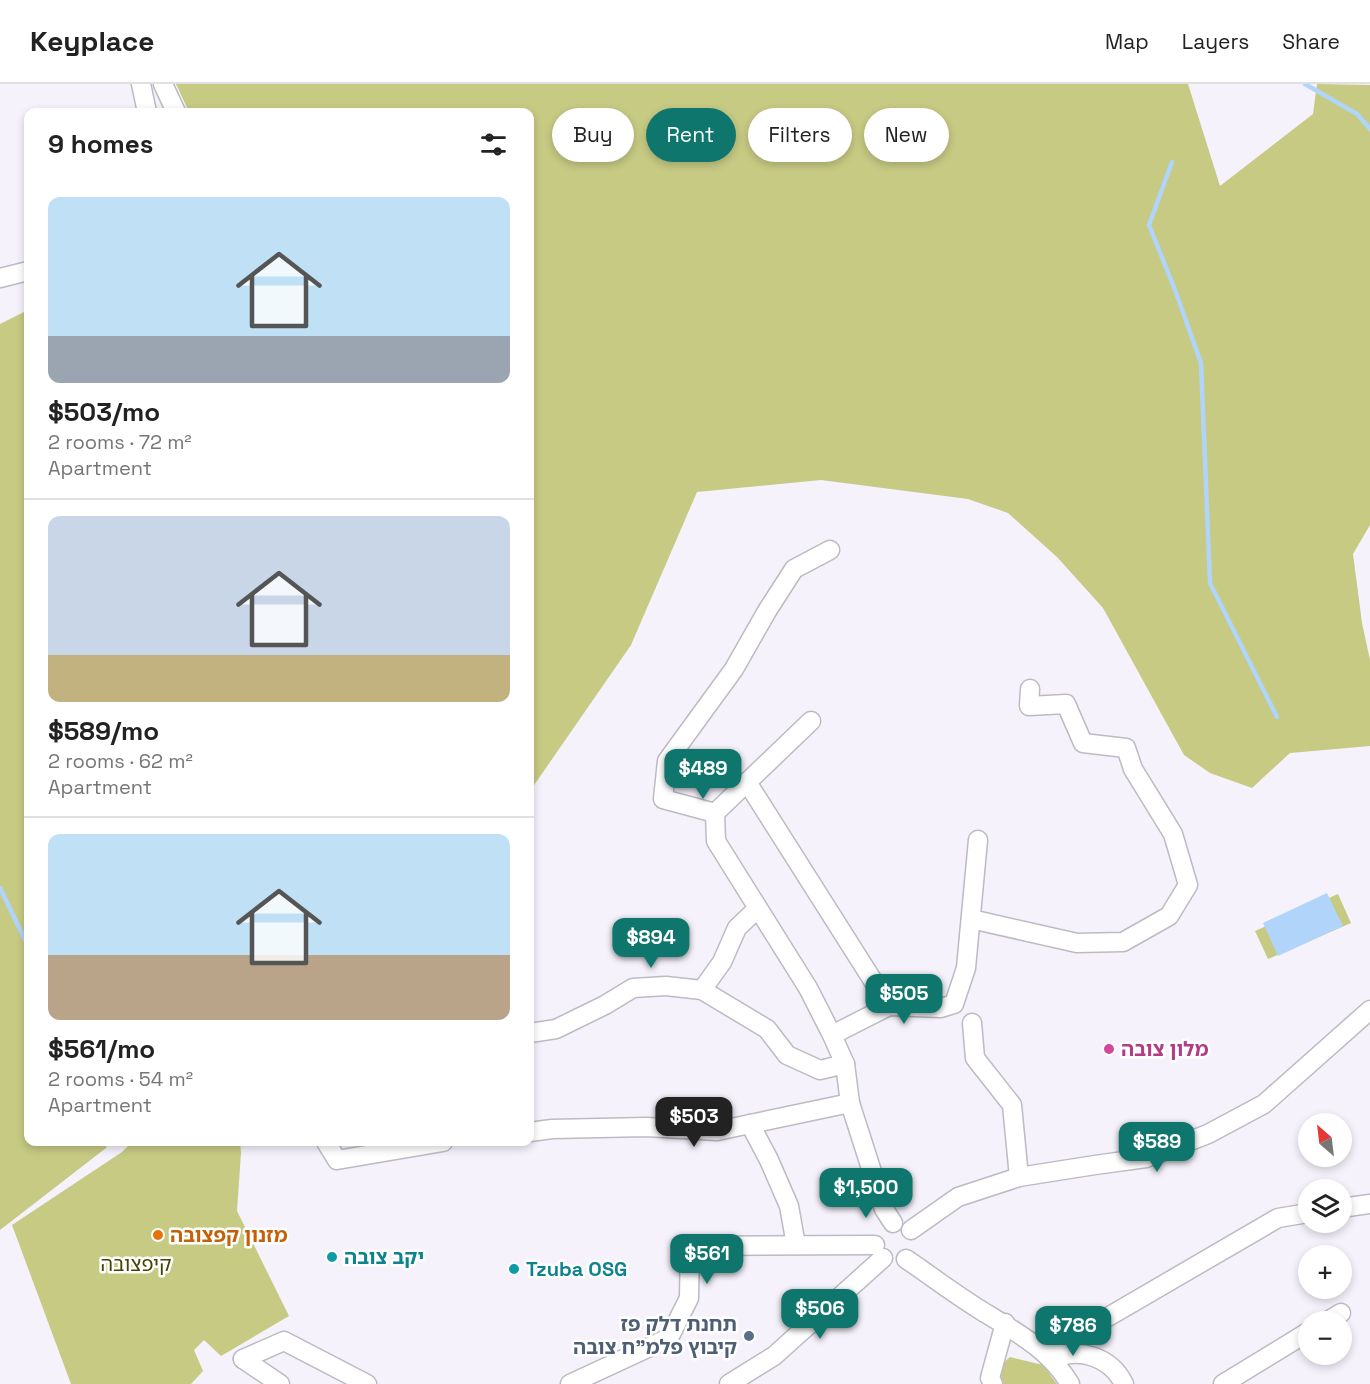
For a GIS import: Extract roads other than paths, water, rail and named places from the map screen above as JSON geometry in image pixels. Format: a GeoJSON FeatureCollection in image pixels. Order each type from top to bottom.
{"type":"FeatureCollection","features":[{"type":"Feature","properties":{"kind":"street"},"geometry":{"type":"LineString","coordinates":[[141,84],[146,108]]}},
{"type":"Feature","properties":{"kind":"street"},"geometry":{"type":"LineString","coordinates":[[164,84],[174,108]]}},
{"type":"Feature","properties":{"kind":"street"},"geometry":{"type":"LineString","coordinates":[[0,278],[24,272]]}},
{"type":"Feature","properties":{"kind":"street"},"geometry":{"type":"LineString","coordinates":[[715,813],[663,799],[667,761],[734,669],[766,610],[794,569],[830,550]]}},
{"type":"Feature","properties":{"kind":"street"},"geometry":{"type":"LineString","coordinates":[[970,919],[1077,943],[1123,942],[1170,916],[1188,885],[1173,834],[1133,769],[1126,748],[1083,743],[1066,704],[1029,706],[1030,689]]}},
{"type":"Feature","properties":{"kind":"street"},"geometry":{"type":"LineString","coordinates":[[811,721],[715,813],[716,841],[808,988],[832,1035],[845,1064],[850,1103],[884,1209],[892,1223]]}},
{"type":"Feature","properties":{"kind":"street"},"geometry":{"type":"LineString","coordinates":[[747,782],[889,1006]]}},
{"type":"Feature","properties":{"kind":"street"},"geometry":{"type":"LineString","coordinates":[[832,1035],[889,1006],[941,1008],[954,1004],[966,968],[978,840]]}},
{"type":"Feature","properties":{"kind":"street"},"geometry":{"type":"LineString","coordinates":[[702,990],[722,962],[737,928],[758,909]]}},
{"type":"Feature","properties":{"kind":"street"},"geometry":{"type":"LineString","coordinates":[[534,1032],[556,1029],[605,1005],[633,988],[666,986],[702,990],[767,1029],[788,1055],[820,1070],[845,1064]]}},
{"type":"Feature","properties":{"kind":"street"},"geometry":{"type":"LineString","coordinates":[[911,1230],[958,1197],[1019,1177],[1146,1158],[1208,1134],[1264,1104],[1370,1010]]}},
{"type":"Feature","properties":{"kind":"street"},"geometry":{"type":"LineString","coordinates":[[972,1023],[975,1058],[1012,1105],[1019,1177]]}},
{"type":"Feature","properties":{"kind":"street"},"geometry":{"type":"LineString","coordinates":[[534,1131],[646,1127],[717,1131],[850,1103]]}},
{"type":"Feature","properties":{"kind":"street"},"geometry":{"type":"LineString","coordinates":[[750,1124],[789,1206],[796,1245]]}},
{"type":"Feature","properties":{"kind":"street"},"geometry":{"type":"LineString","coordinates":[[328,1146],[337,1160],[419,1146]]}},
{"type":"Feature","properties":{"kind":"street"},"geometry":{"type":"LineString","coordinates":[[1352,1206],[1370,1204]]}},
{"type":"Feature","properties":{"kind":"street"},"geometry":{"type":"LineString","coordinates":[[1049,1356],[1278,1218],[1298,1215]]}},
{"type":"Feature","properties":{"kind":"street"},"geometry":{"type":"LineString","coordinates":[[570,1384],[669,1338],[689,1298],[690,1246],[796,1245],[879,1252],[894,1262],[906,1259],[910,1255],[914,1245],[911,1230],[903,1224],[887,1224],[878,1233],[879,1252],[774,1356],[729,1384]]}},
{"type":"Feature","properties":{"kind":"street"},"geometry":{"type":"LineString","coordinates":[[906,1259],[983,1312],[1005,1323],[1049,1356],[1070,1384]]}},
{"type":"Feature","properties":{"kind":"street"},"geometry":{"type":"LineString","coordinates":[[993,1384],[990,1378],[1005,1323]]}},
{"type":"Feature","properties":{"kind":"street"},"geometry":{"type":"LineString","coordinates":[[1223,1384],[1298,1338]]}},
{"type":"Feature","properties":{"kind":"street"},"geometry":{"type":"LineString","coordinates":[[280,1384],[243,1359],[284,1341],[367,1384]]}},
{"type":"Feature","properties":{"kind":"street"},"geometry":{"type":"LineString","coordinates":[[1049,1356],[1088,1354],[1110,1367],[1124,1384]]}},
{"type":"Feature","properties":{"kind":"water"},"geometry":{"type":"Polygon","coordinates":[[[1327,893],[1343,926],[1278,956],[1263,923],[1327,893]]]}},
{"type":"Feature","properties":{"kind":"waterway"},"geometry":{"type":"LineString","coordinates":[[1305,84],[1357,114],[1370,129]]}},
{"type":"Feature","properties":{"kind":"waterway"},"geometry":{"type":"LineString","coordinates":[[1172,162],[1149,225],[1201,363],[1210,583],[1277,717]]}},
{"type":"Feature","properties":{"kind":"waterway"},"geometry":{"type":"LineString","coordinates":[[0,888],[24,938]]}},
{"type":"Feature","properties":{"kind":"place","name":"מלון צובה"},"geometry":{"type":"Point","coordinates":[1109,1049]}},
{"type":"Feature","properties":{"kind":"place","name":"מזנון קפצובה"},"geometry":{"type":"Point","coordinates":[158,1235]}},
{"type":"Feature","properties":{"kind":"place","name":"יקב צובה"},"geometry":{"type":"Point","coordinates":[332,1257]}},
{"type":"Feature","properties":{"kind":"place","name":"Tzuba OSG"},"geometry":{"type":"Point","coordinates":[514,1269]}},
{"type":"Feature","properties":{"kind":"place","name":"תחנת דלק פז קיבוץ פלמ\"ח צובה"},"geometry":{"type":"Point","coordinates":[749,1336]}},
{"type":"Feature","properties":{"kind":"park label","name":"קיפצובה"},"geometry":{"type":"Point","coordinates":[136,1264]}}]}
